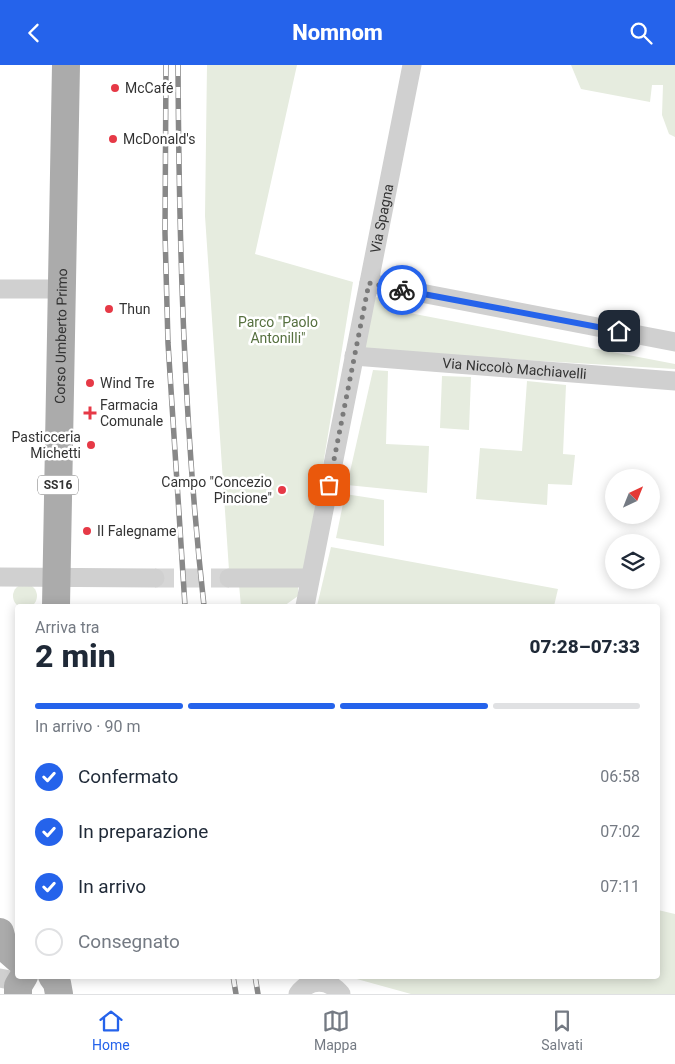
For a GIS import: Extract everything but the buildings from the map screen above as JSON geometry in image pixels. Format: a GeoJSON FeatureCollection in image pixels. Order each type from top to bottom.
{"type":"FeatureCollection","features":[{"type":"Feature","properties":{"kind":"main road","name":"Corso Umberto Primo"},"geometry":{"type":"LineString","coordinates":[[56,604],[66,65]]}},
{"type":"Feature","properties":{"kind":"main road"},"geometry":{"type":"LineString","coordinates":[[0,932],[15,944]]}},
{"type":"Feature","properties":{"kind":"main road"},"geometry":{"type":"LineString","coordinates":[[0,932],[15,972]]}},
{"type":"Feature","properties":{"kind":"main road"},"geometry":{"type":"LineString","coordinates":[[0,955],[15,974]]}},
{"type":"Feature","properties":{"kind":"street","name":"Via Spagna"},"geometry":{"type":"LineString","coordinates":[[305,604],[412,65]]}},
{"type":"Feature","properties":{"kind":"street"},"geometry":{"type":"LineString","coordinates":[[369,283],[675,342]]}},
{"type":"Feature","properties":{"kind":"street"},"geometry":{"type":"LineString","coordinates":[[0,289],[62,289]]}},
{"type":"Feature","properties":{"kind":"street","name":"Via Niccolò Machiavelli"},"geometry":{"type":"LineString","coordinates":[[354,356],[675,381]]}},
{"type":"Feature","properties":{"kind":"street"},"geometry":{"type":"LineString","coordinates":[[0,577],[155,578]]}},
{"type":"Feature","properties":{"kind":"street"},"geometry":{"type":"LineString","coordinates":[[229,578],[310,578]]}},
{"type":"Feature","properties":{"kind":"street"},"geometry":{"type":"LineString","coordinates":[[306,984],[330,984],[341,994]]}},
{"type":"Feature","properties":{"kind":"green space","name":"Parco \"Paolo Antonilli\""},"geometry":{"type":"Polygon","coordinates":[[[207,65],[297,65],[255,254],[353,282],[306,569],[229,570],[205,216],[207,65]]]}},
{"type":"Feature","properties":{"kind":"green space"},"geometry":{"type":"Polygon","coordinates":[[[571,65],[675,65],[675,137],[669,134],[662,115],[663,85],[652,85],[650,102],[581,89],[571,65]]]}},
{"type":"Feature","properties":{"kind":"green space"},"geometry":{"type":"Polygon","coordinates":[[[381,294],[401,295],[399,311],[675,364],[675,369],[361,350],[374,299],[381,294]]]}},
{"type":"Feature","properties":{"kind":"green space"},"geometry":{"type":"Polygon","coordinates":[[[373,370],[388,371],[386,444],[429,446],[427,493],[347,485],[373,370]]]}},
{"type":"Feature","properties":{"kind":"green space"},"geometry":{"type":"Polygon","coordinates":[[[442,376],[471,377],[469,430],[440,428],[442,376]]]}},
{"type":"Feature","properties":{"kind":"green space"},"geometry":{"type":"Polygon","coordinates":[[[527,381],[566,385],[563,454],[575,455],[572,485],[548,484],[547,505],[476,499],[480,448],[522,451],[527,381]]]}},
{"type":"Feature","properties":{"kind":"green space"},"geometry":{"type":"Polygon","coordinates":[[[345,494],[384,500],[384,546],[336,538],[345,494]]]}},
{"type":"Feature","properties":{"kind":"green space"},"geometry":{"type":"Polygon","coordinates":[[[331,547],[558,589],[554,604],[317,604],[331,547]]]}},
{"type":"Feature","properties":{"kind":"green space"},"geometry":{"type":"Polygon","coordinates":[[[21,585],[29,585],[36,592],[36,600],[33,604],[17,604],[14,600],[14,592],[21,585]]]}},
{"type":"Feature","properties":{"kind":"green space"},"geometry":{"type":"Polygon","coordinates":[[[239,585],[298,586],[298,596],[287,604],[241,604],[239,585]]]}},
{"type":"Feature","properties":{"kind":"green space"},"geometry":{"type":"Polygon","coordinates":[[[660,910],[675,914],[675,994],[411,994],[357,979],[660,979],[660,910]]]}},
{"type":"Feature","properties":{"kind":"tunnel"},"geometry":{"type":"LineString","coordinates":[[155,578],[229,578]]}},
{"type":"Feature","properties":{"kind":"railway"},"geometry":{"type":"LineString","coordinates":[[166,65],[165,233],[168,343],[185,604]]}},
{"type":"Feature","properties":{"kind":"railway"},"geometry":{"type":"LineString","coordinates":[[178,65],[181,268],[187,403],[204,604]]}},
{"type":"Feature","properties":{"kind":"railway"},"geometry":{"type":"LineString","coordinates":[[234,979],[236,994]]}},
{"type":"Feature","properties":{"kind":"railway"},"geometry":{"type":"LineString","coordinates":[[256,979],[258,994]]}},
{"type":"Feature","properties":{"kind":"way so far"},"geometry":{"type":"LineString","coordinates":[[329,485],[369,283],[402,290]]}},
{"type":"Feature","properties":{"kind":"place","name":"McCafé"},"geometry":{"type":"Point","coordinates":[115,88]}},
{"type":"Feature","properties":{"kind":"place","name":"McDonald's"},"geometry":{"type":"Point","coordinates":[113,139]}},
{"type":"Feature","properties":{"kind":"place","name":"Thun"},"geometry":{"type":"Point","coordinates":[109,309]}},
{"type":"Feature","properties":{"kind":"place","name":"Wind Tre"},"geometry":{"type":"Point","coordinates":[90,383]}},
{"type":"Feature","properties":{"kind":"place","name":"Farmacia Comunale"},"geometry":{"type":"Point","coordinates":[90,413]}},
{"type":"Feature","properties":{"kind":"place","name":"Pasticceria Michetti"},"geometry":{"type":"Point","coordinates":[91,445]}},
{"type":"Feature","properties":{"kind":"place","name":"Campo \"Concezio Pincione\""},"geometry":{"type":"Point","coordinates":[282,490]}},
{"type":"Feature","properties":{"kind":"place","name":"Il Falegname"},"geometry":{"type":"Point","coordinates":[87,531]}},
{"type":"Feature","properties":{"kind":"route"},"geometry":{"type":"LineString","coordinates":[[402,290],[619,331]]}}]}
